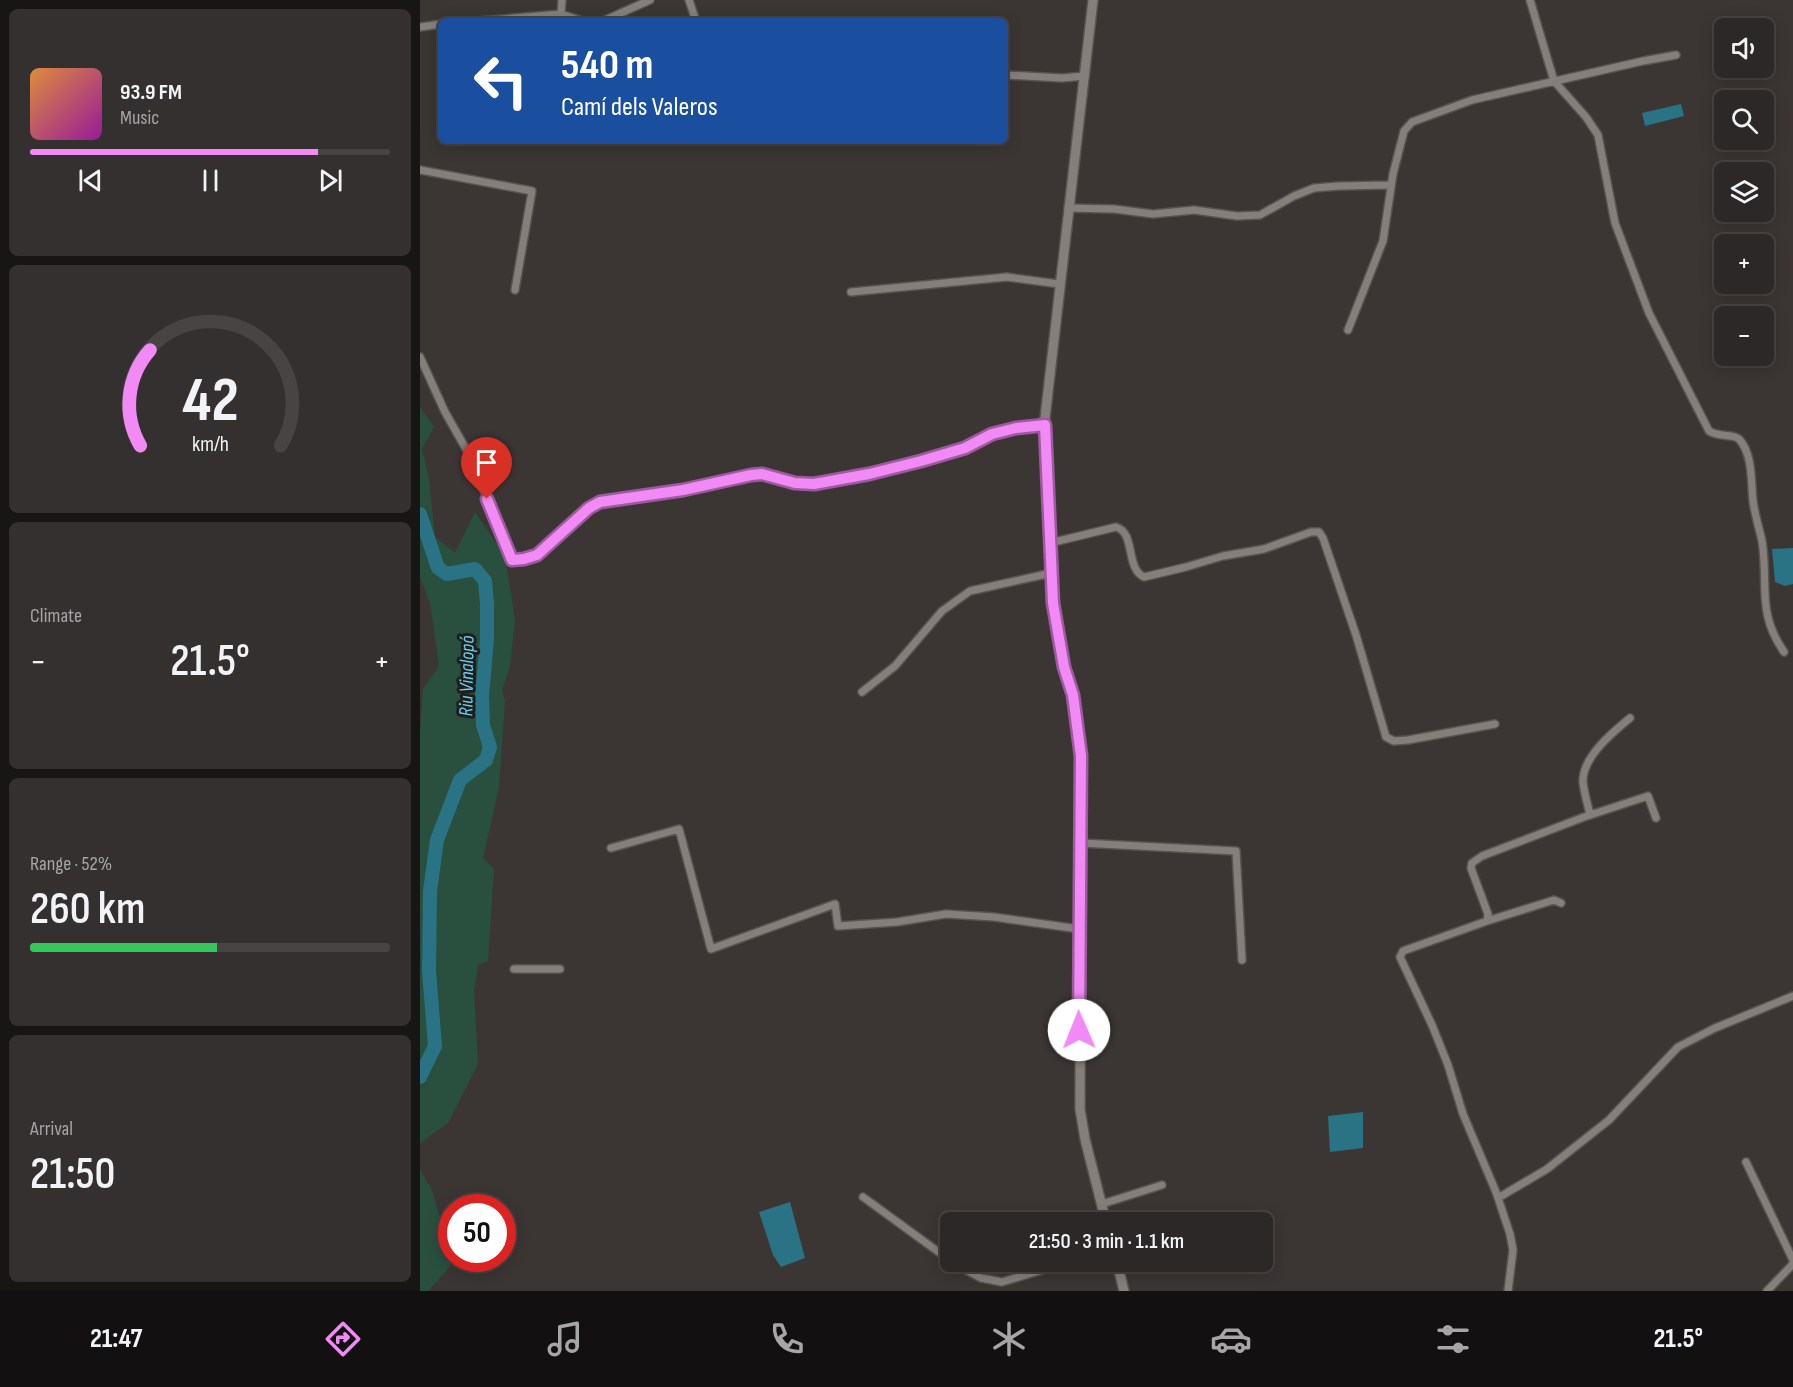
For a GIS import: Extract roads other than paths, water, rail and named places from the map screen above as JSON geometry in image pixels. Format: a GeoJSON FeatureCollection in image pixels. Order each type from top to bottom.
{"type":"FeatureCollection","features":[{"type":"Feature","properties":{"kind":"main road"},"geometry":{"type":"LineString","coordinates":[[1094,0],[1059,284],[1045,425],[1053,603],[1078,728],[1081,756],[1080,1108],[1085,1139],[1103,1212]]}},
{"type":"Feature","properties":{"kind":"main road"},"geometry":{"type":"LineString","coordinates":[[1119,1272],[1124,1291]]}},
{"type":"Feature","properties":{"kind":"street"},"geometry":{"type":"LineString","coordinates":[[561,14],[562,0]]}},
{"type":"Feature","properties":{"kind":"street"},"geometry":{"type":"LineString","coordinates":[[610,18],[650,0]]}},
{"type":"Feature","properties":{"kind":"street"},"geometry":{"type":"LineString","coordinates":[[689,0],[695,18]]}},
{"type":"Feature","properties":{"kind":"street"},"geometry":{"type":"LineString","coordinates":[[1530,0],[1554,81],[1586,117],[1598,135],[1615,223],[1649,313],[1709,431],[1716,436],[1734,436],[1740,441],[1749,462],[1754,511],[1762,542],[1766,617],[1777,643],[1784,652]]}},
{"type":"Feature","properties":{"kind":"street"},"geometry":{"type":"LineString","coordinates":[[515,18],[561,14],[573,18]]}},
{"type":"Feature","properties":{"kind":"street"},"geometry":{"type":"LineString","coordinates":[[420,27],[438,24]]}},
{"type":"Feature","properties":{"kind":"street"},"geometry":{"type":"LineString","coordinates":[[1348,330],[1383,241],[1391,185],[1404,131],[1412,122],[1472,100],[1676,55]]}},
{"type":"Feature","properties":{"kind":"street"},"geometry":{"type":"LineString","coordinates":[[1008,75],[1062,78],[1085,76]]}},
{"type":"Feature","properties":{"kind":"street"},"geometry":{"type":"LineString","coordinates":[[420,170],[532,190],[515,290]]}},
{"type":"Feature","properties":{"kind":"street"},"geometry":{"type":"LineString","coordinates":[[1068,208],[1114,209],[1154,214],[1194,210],[1237,216],[1260,214],[1294,196],[1314,189],[1391,185]]}},
{"type":"Feature","properties":{"kind":"street"},"geometry":{"type":"LineString","coordinates":[[851,292],[1006,277],[1059,284]]}},
{"type":"Feature","properties":{"kind":"street"},"geometry":{"type":"LineString","coordinates":[[420,357],[445,412],[470,456],[512,560],[537,555],[589,508],[600,502],[683,490],[762,474],[795,483],[814,484],[921,461],[965,448],[992,434],[1016,428],[1045,425]]}},
{"type":"Feature","properties":{"kind":"street"},"geometry":{"type":"LineString","coordinates":[[1050,543],[1116,527],[1122,529],[1134,567],[1138,574],[1144,577],[1222,555],[1264,549],[1311,532],[1319,532],[1356,635],[1386,737],[1394,741],[1408,740],[1495,724]]}},
{"type":"Feature","properties":{"kind":"street"},"geometry":{"type":"LineString","coordinates":[[862,692],[895,666],[942,611],[970,591],[1052,573]]}},
{"type":"Feature","properties":{"kind":"street"},"geometry":{"type":"LineString","coordinates":[[1590,815],[1583,780],[1586,766],[1608,735],[1630,718]]}},
{"type":"Feature","properties":{"kind":"street"},"geometry":{"type":"LineString","coordinates":[[1487,921],[1488,914],[1472,868],[1472,863],[1482,856],[1590,815],[1648,796],[1656,818]]}},
{"type":"Feature","properties":{"kind":"street"},"geometry":{"type":"LineString","coordinates":[[611,848],[679,829],[711,950],[835,904],[838,926],[897,922],[946,914],[1079,929]]}},
{"type":"Feature","properties":{"kind":"street"},"geometry":{"type":"LineString","coordinates":[[1081,843],[1236,851],[1242,960]]}},
{"type":"Feature","properties":{"kind":"street"},"geometry":{"type":"LineString","coordinates":[[1508,1291],[1513,1250],[1510,1234],[1498,1198],[1463,1114],[1448,1065],[1400,957],[1403,951],[1487,921],[1554,900],[1561,903]]}},
{"type":"Feature","properties":{"kind":"street"},"geometry":{"type":"LineString","coordinates":[[514,969],[560,969]]}},
{"type":"Feature","properties":{"kind":"street"},"geometry":{"type":"LineString","coordinates":[[1498,1198],[1547,1169],[1609,1120],[1678,1047],[1715,1028],[1793,996]]}},
{"type":"Feature","properties":{"kind":"street"},"geometry":{"type":"LineString","coordinates":[[1746,1162],[1793,1262],[1767,1291]]}},
{"type":"Feature","properties":{"kind":"street"},"geometry":{"type":"LineString","coordinates":[[1101,1204],[1162,1185]]}},
{"type":"Feature","properties":{"kind":"street"},"geometry":{"type":"LineString","coordinates":[[863,1197],[940,1253]]}},
{"type":"Feature","properties":{"kind":"street"},"geometry":{"type":"LineString","coordinates":[[970,1272],[981,1278],[1002,1282],[1035,1272]]}},
{"type":"Feature","properties":{"kind":"water"},"geometry":{"type":"Polygon","coordinates":[[[1681,104],[1684,116],[1645,126],[1642,113],[1681,104]]]}},
{"type":"Feature","properties":{"kind":"water"},"geometry":{"type":"Polygon","coordinates":[[[1793,548],[1793,584],[1785,586],[1775,582],[1772,549],[1793,548]]]}},
{"type":"Feature","properties":{"kind":"water"},"geometry":{"type":"Polygon","coordinates":[[[1363,1112],[1363,1148],[1330,1152],[1328,1116],[1363,1112]]]}},
{"type":"Feature","properties":{"kind":"water"},"geometry":{"type":"Polygon","coordinates":[[[790,1202],[805,1258],[781,1267],[773,1255],[759,1212],[790,1202]]]}},
{"type":"Feature","properties":{"kind":"waterway","name":"Riu Vinalopó"},"geometry":{"type":"LineString","coordinates":[[420,514],[438,568],[447,574],[475,569],[485,581],[487,639],[482,696],[483,725],[490,747],[486,760],[460,780],[437,840],[430,891],[429,971],[435,1046],[420,1077]]}}]}
